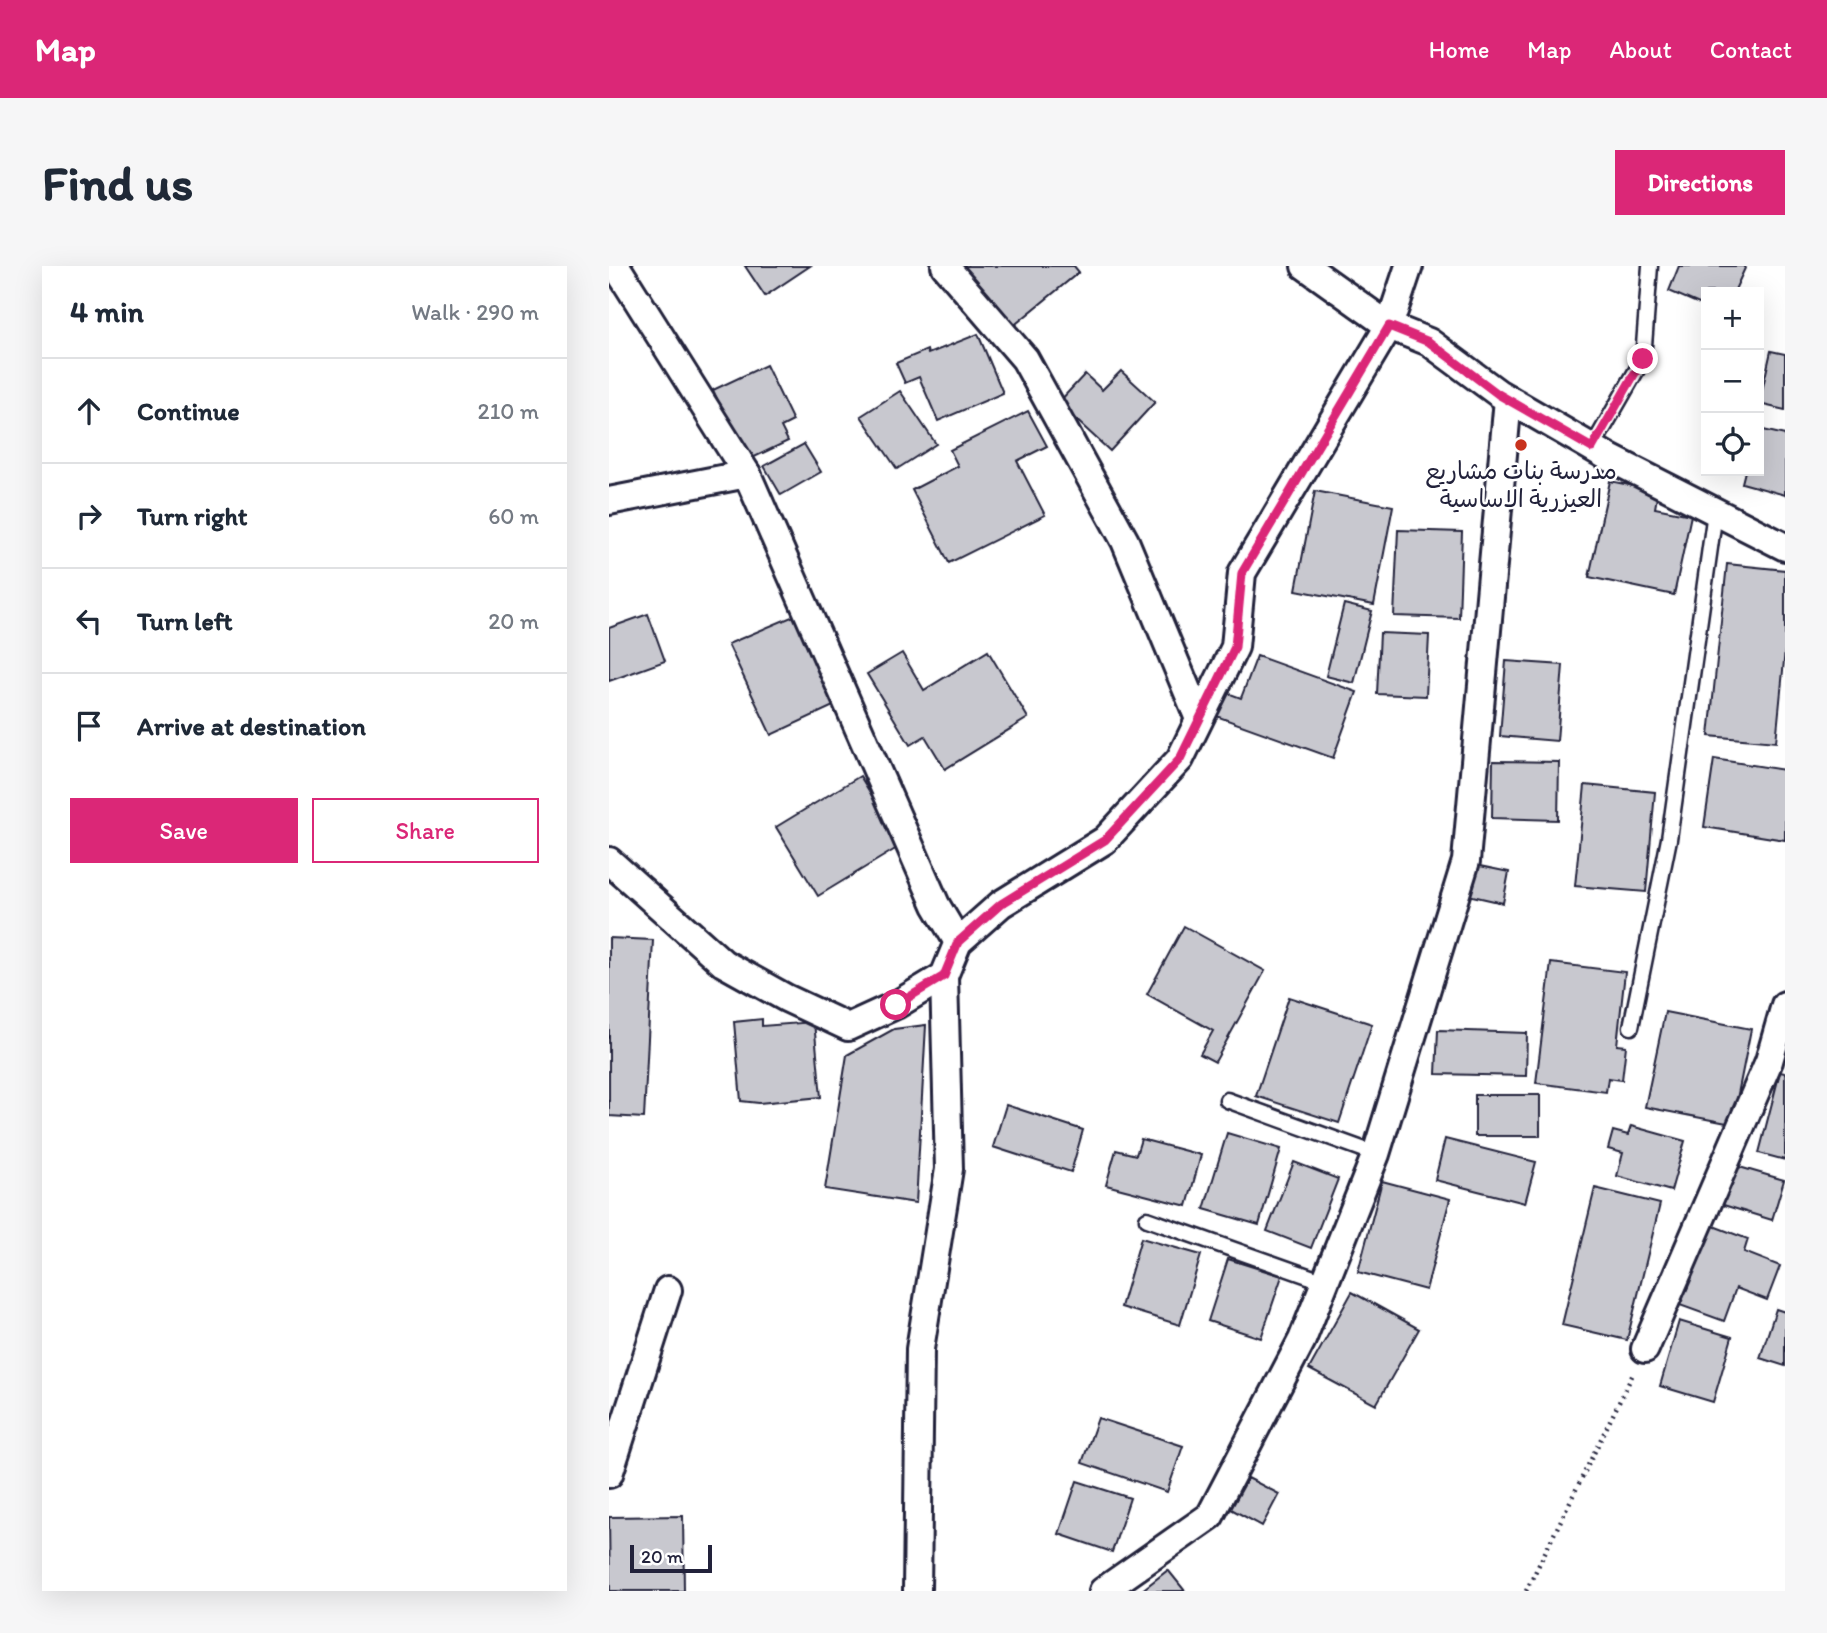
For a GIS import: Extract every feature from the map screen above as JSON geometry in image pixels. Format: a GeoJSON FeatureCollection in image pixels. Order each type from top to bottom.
{"type":"FeatureCollection","features":[{"type":"Feature","properties":{"kind":"street"},"geometry":{"type":"LineString","coordinates":[[616,266],[747,474],[936,905],[958,942]]}},
{"type":"Feature","properties":{"kind":"street"},"geometry":{"type":"LineString","coordinates":[[945,266],[1025,359],[1125,541],[1199,719]]}},
{"type":"Feature","properties":{"kind":"street"},"geometry":{"type":"LineString","coordinates":[[1305,266],[1389,326],[1429,342],[1508,399],[1592,448],[1785,547]]}},
{"type":"Feature","properties":{"kind":"street"},"geometry":{"type":"LineString","coordinates":[[917,1591],[920,1349],[949,1169],[944,976],[958,942],[1001,904],[1105,840],[1180,759],[1235,647],[1242,573],[1389,326],[1409,266]]}},
{"type":"Feature","properties":{"kind":"street"},"geometry":{"type":"LineString","coordinates":[[1103,1591],[1210,1516],[1302,1340],[1376,1154],[1466,861],[1508,399]]}},
{"type":"Feature","properties":{"kind":"street"},"geometry":{"type":"LineString","coordinates":[[609,501],[747,474]]}},
{"type":"Feature","properties":{"kind":"street"},"geometry":{"type":"LineString","coordinates":[[609,861],[723,963],[786,998],[848,1027],[896,1005],[944,976]]}},
{"type":"Feature","properties":{"kind":"street"},"geometry":{"type":"LineString","coordinates":[[1645,1349],[1769,1060],[1785,1005]]}},
{"type":"Feature","properties":{"kind":"street"},"geometry":{"type":"LineString","coordinates":[[609,1474],[668,1290]]}},
{"type":"Feature","properties":{"kind":"lane"},"geometry":{"type":"LineString","coordinates":[[1592,448],[1643,359],[1650,266]]}},
{"type":"Feature","properties":{"kind":"lane"},"geometry":{"type":"LineString","coordinates":[[1631,1027],[1669,839],[1715,512]]}},
{"type":"Feature","properties":{"kind":"lane"},"geometry":{"type":"LineString","coordinates":[[1227,1100],[1376,1154]]}},
{"type":"Feature","properties":{"kind":"lane"},"geometry":{"type":"LineString","coordinates":[[1147,1219],[1325,1282]]}},
{"type":"Feature","properties":{"kind":"path"},"geometry":{"type":"LineString","coordinates":[[1526,1591],[1645,1349]]}},
{"type":"Feature","properties":{"kind":"building"},"geometry":{"type":"Polygon","coordinates":[[[745,266],[810,266],[765,296],[745,266]]]}},
{"type":"Feature","properties":{"kind":"building"},"geometry":{"type":"Polygon","coordinates":[[[961,266],[1074,266],[1079,272],[1012,327],[961,266]]]}},
{"type":"Feature","properties":{"kind":"building"},"geometry":{"type":"Polygon","coordinates":[[[1679,266],[1746,266],[1736,287],[1701,287],[1701,305],[1669,291],[1679,266]]]}},
{"type":"Feature","properties":{"kind":"building"},"geometry":{"type":"Polygon","coordinates":[[[978,334],[1003,393],[938,421],[919,377],[905,383],[896,363],[927,350],[928,354],[978,334]]]}},
{"type":"Feature","properties":{"kind":"building"},"geometry":{"type":"Polygon","coordinates":[[[1771,351],[1785,354],[1785,410],[1764,405],[1764,382],[1771,351]]]}},
{"type":"Feature","properties":{"kind":"building"},"geometry":{"type":"Polygon","coordinates":[[[766,365],[793,421],[781,427],[788,441],[746,461],[713,390],[766,365]]]}},
{"type":"Feature","properties":{"kind":"building"},"geometry":{"type":"Polygon","coordinates":[[[1121,371],[1155,402],[1110,451],[1058,403],[1085,374],[1102,390],[1121,371]]]}},
{"type":"Feature","properties":{"kind":"building"},"geometry":{"type":"Polygon","coordinates":[[[900,391],[936,444],[897,469],[861,416],[900,391]]]}},
{"type":"Feature","properties":{"kind":"building"},"geometry":{"type":"Polygon","coordinates":[[[1028,411],[1047,446],[1017,461],[1045,515],[949,563],[912,490],[958,466],[950,450],[1028,411]]]}},
{"type":"Feature","properties":{"kind":"building"},"geometry":{"type":"Polygon","coordinates":[[[1764,430],[1785,435],[1785,495],[1742,483],[1744,476],[1764,476],[1764,430]]]}},
{"type":"Feature","properties":{"kind":"building"},"geometry":{"type":"Polygon","coordinates":[[[804,444],[821,472],[781,495],[764,466],[804,444]]]}},
{"type":"Feature","properties":{"kind":"building"},"geometry":{"type":"Polygon","coordinates":[[[1610,481],[1658,491],[1655,508],[1691,515],[1674,595],[1589,577],[1610,481]]]}},
{"type":"Feature","properties":{"kind":"building"},"geometry":{"type":"Polygon","coordinates":[[[1315,491],[1393,506],[1374,605],[1296,590],[1315,491]]]}},
{"type":"Feature","properties":{"kind":"building"},"geometry":{"type":"Polygon","coordinates":[[[1398,530],[1462,532],[1459,618],[1394,616],[1398,530]]]}},
{"type":"Feature","properties":{"kind":"building"},"geometry":{"type":"Polygon","coordinates":[[[1727,564],[1785,570],[1785,650],[1776,742],[1709,736],[1727,564]]]}},
{"type":"Feature","properties":{"kind":"building"},"geometry":{"type":"Polygon","coordinates":[[[1344,604],[1372,611],[1354,683],[1326,676],[1344,604]]]}},
{"type":"Feature","properties":{"kind":"building"},"geometry":{"type":"Polygon","coordinates":[[[801,613],[842,702],[771,735],[728,644],[801,613]]]}},
{"type":"Feature","properties":{"kind":"building"},"geometry":{"type":"Polygon","coordinates":[[[648,614],[665,661],[609,681],[609,628],[648,614]]]}},
{"type":"Feature","properties":{"kind":"building"},"geometry":{"type":"Polygon","coordinates":[[[1380,633],[1429,635],[1426,696],[1377,694],[1380,633]]]}},
{"type":"Feature","properties":{"kind":"building"},"geometry":{"type":"Polygon","coordinates":[[[988,651],[1028,718],[945,769],[925,736],[910,745],[867,674],[902,653],[924,690],[988,651]]]}},
{"type":"Feature","properties":{"kind":"building"},"geometry":{"type":"Polygon","coordinates":[[[1257,656],[1357,692],[1333,758],[1216,716],[1225,692],[1241,698],[1257,656]]]}},
{"type":"Feature","properties":{"kind":"building"},"geometry":{"type":"Polygon","coordinates":[[[1506,661],[1563,665],[1557,741],[1500,736],[1506,661]]]}},
{"type":"Feature","properties":{"kind":"building"},"geometry":{"type":"Polygon","coordinates":[[[1714,759],[1785,770],[1785,840],[1704,827],[1714,759]]]}},
{"type":"Feature","properties":{"kind":"building"},"geometry":{"type":"Polygon","coordinates":[[[1493,761],[1559,762],[1558,820],[1492,818],[1493,761]]]}},
{"type":"Feature","properties":{"kind":"building"},"geometry":{"type":"Polygon","coordinates":[[[860,776],[902,845],[818,896],[776,827],[860,776]]]}},
{"type":"Feature","properties":{"kind":"building"},"geometry":{"type":"Polygon","coordinates":[[[1585,785],[1655,792],[1646,892],[1575,886],[1585,785]]]}},
{"type":"Feature","properties":{"kind":"building"},"geometry":{"type":"Polygon","coordinates":[[[1475,865],[1509,872],[1503,903],[1468,895],[1475,865]]]}},
{"type":"Feature","properties":{"kind":"building"},"geometry":{"type":"Polygon","coordinates":[[[1184,926],[1265,971],[1215,1062],[1200,1054],[1213,1031],[1147,994],[1184,926]]]}},
{"type":"Feature","properties":{"kind":"building"},"geometry":{"type":"Polygon","coordinates":[[[609,938],[653,940],[644,1118],[609,1116],[609,938]]]}},
{"type":"Feature","properties":{"kind":"building"},"geometry":{"type":"Polygon","coordinates":[[[1551,963],[1625,972],[1617,1045],[1626,1046],[1622,1080],[1608,1078],[1606,1092],[1536,1083],[1551,963]]]}},
{"type":"Feature","properties":{"kind":"building"},"geometry":{"type":"Polygon","coordinates":[[[1289,997],[1372,1024],[1339,1123],[1256,1096],[1289,997]]]}},
{"type":"Feature","properties":{"kind":"building"},"geometry":{"type":"Polygon","coordinates":[[[1665,1012],[1751,1029],[1732,1124],[1645,1107],[1665,1012]]]}},
{"type":"Feature","properties":{"kind":"building"},"geometry":{"type":"Polygon","coordinates":[[[762,1019],[762,1026],[814,1022],[821,1097],[759,1103],[741,1101],[734,1022],[762,1019]]]}},
{"type":"Feature","properties":{"kind":"building"},"geometry":{"type":"Polygon","coordinates":[[[926,1025],[916,1203],[825,1189],[847,1055],[894,1029],[926,1025]]]}},
{"type":"Feature","properties":{"kind":"building"},"geometry":{"type":"Polygon","coordinates":[[[1438,1030],[1527,1033],[1526,1076],[1436,1074],[1438,1030]]]}},
{"type":"Feature","properties":{"kind":"building"},"geometry":{"type":"Polygon","coordinates":[[[1780,1072],[1785,1073],[1785,1160],[1759,1153],[1780,1072]]]}},
{"type":"Feature","properties":{"kind":"building"},"geometry":{"type":"Polygon","coordinates":[[[1475,1095],[1540,1095],[1540,1136],[1475,1136],[1475,1095]]]}},
{"type":"Feature","properties":{"kind":"building"},"geometry":{"type":"Polygon","coordinates":[[[1006,1105],[1083,1130],[1071,1172],[993,1147],[1006,1105]]]}},
{"type":"Feature","properties":{"kind":"building"},"geometry":{"type":"Polygon","coordinates":[[[1631,1126],[1685,1141],[1671,1191],[1617,1176],[1623,1153],[1608,1149],[1613,1131],[1628,1135],[1631,1126]]]}},
{"type":"Feature","properties":{"kind":"building"},"geometry":{"type":"Polygon","coordinates":[[[1227,1133],[1281,1149],[1259,1225],[1204,1209],[1227,1133]]]}},
{"type":"Feature","properties":{"kind":"building"},"geometry":{"type":"Polygon","coordinates":[[[1141,1139],[1201,1155],[1187,1206],[1106,1185],[1116,1150],[1136,1155],[1141,1139]]]}},
{"type":"Feature","properties":{"kind":"building"},"geometry":{"type":"Polygon","coordinates":[[[1445,1139],[1536,1162],[1525,1203],[1435,1180],[1445,1139]]]}},
{"type":"Feature","properties":{"kind":"building"},"geometry":{"type":"Polygon","coordinates":[[[1294,1162],[1338,1179],[1311,1248],[1267,1231],[1294,1162]]]}},
{"type":"Feature","properties":{"kind":"building"},"geometry":{"type":"Polygon","coordinates":[[[1729,1164],[1784,1180],[1772,1220],[1717,1203],[1729,1164]]]}},
{"type":"Feature","properties":{"kind":"building"},"geometry":{"type":"Polygon","coordinates":[[[1382,1181],[1450,1199],[1426,1290],[1358,1272],[1382,1181]]]}},
{"type":"Feature","properties":{"kind":"building"},"geometry":{"type":"Polygon","coordinates":[[[1595,1188],[1660,1204],[1627,1340],[1562,1325],[1595,1188]]]}},
{"type":"Feature","properties":{"kind":"building"},"geometry":{"type":"Polygon","coordinates":[[[1708,1224],[1748,1239],[1744,1252],[1780,1266],[1767,1300],[1736,1288],[1724,1321],[1677,1304],[1708,1224]]]}},
{"type":"Feature","properties":{"kind":"building"},"geometry":{"type":"Polygon","coordinates":[[[1141,1238],[1201,1255],[1180,1325],[1121,1307],[1141,1238]]]}},
{"type":"Feature","properties":{"kind":"building"},"geometry":{"type":"Polygon","coordinates":[[[1228,1259],[1282,1276],[1261,1338],[1208,1321],[1228,1259]]]}},
{"type":"Feature","properties":{"kind":"building"},"geometry":{"type":"Polygon","coordinates":[[[1352,1292],[1419,1329],[1376,1405],[1309,1369],[1352,1292]]]}},
{"type":"Feature","properties":{"kind":"building"},"geometry":{"type":"Polygon","coordinates":[[[1776,1309],[1785,1312],[1785,1366],[1760,1358],[1776,1309]]]}},
{"type":"Feature","properties":{"kind":"building"},"geometry":{"type":"Polygon","coordinates":[[[1679,1321],[1732,1337],[1713,1402],[1660,1386],[1679,1321]]]}},
{"type":"Feature","properties":{"kind":"building"},"geometry":{"type":"Polygon","coordinates":[[[1098,1418],[1183,1446],[1167,1492],[1082,1463],[1098,1418]]]}},
{"type":"Feature","properties":{"kind":"building"},"geometry":{"type":"Polygon","coordinates":[[[1248,1478],[1279,1494],[1262,1526],[1231,1509],[1248,1478]]]}},
{"type":"Feature","properties":{"kind":"building"},"geometry":{"type":"Polygon","coordinates":[[[1077,1481],[1130,1498],[1112,1552],[1059,1534],[1077,1481]]]}},
{"type":"Feature","properties":{"kind":"building"},"geometry":{"type":"Polygon","coordinates":[[[683,1516],[684,1591],[610,1591],[609,1517],[683,1516]]]}},
{"type":"Feature","properties":{"kind":"building"},"geometry":{"type":"Polygon","coordinates":[[[1168,1570],[1185,1591],[1141,1591],[1168,1570]]]}},
{"type":"Feature","properties":{"kind":"place","name":"مدرسة بنات مشاريع العيزرية الاساسية"},"geometry":{"type":"Point","coordinates":[1521,445]}},
{"type":"Feature","properties":{"kind":"route"},"geometry":{"type":"LineString","coordinates":[[896,1005],[944,976],[958,942],[1001,904],[1105,840],[1180,759],[1235,647],[1242,573],[1389,326],[1429,342],[1498,394],[1592,448],[1643,359]]}}]}
